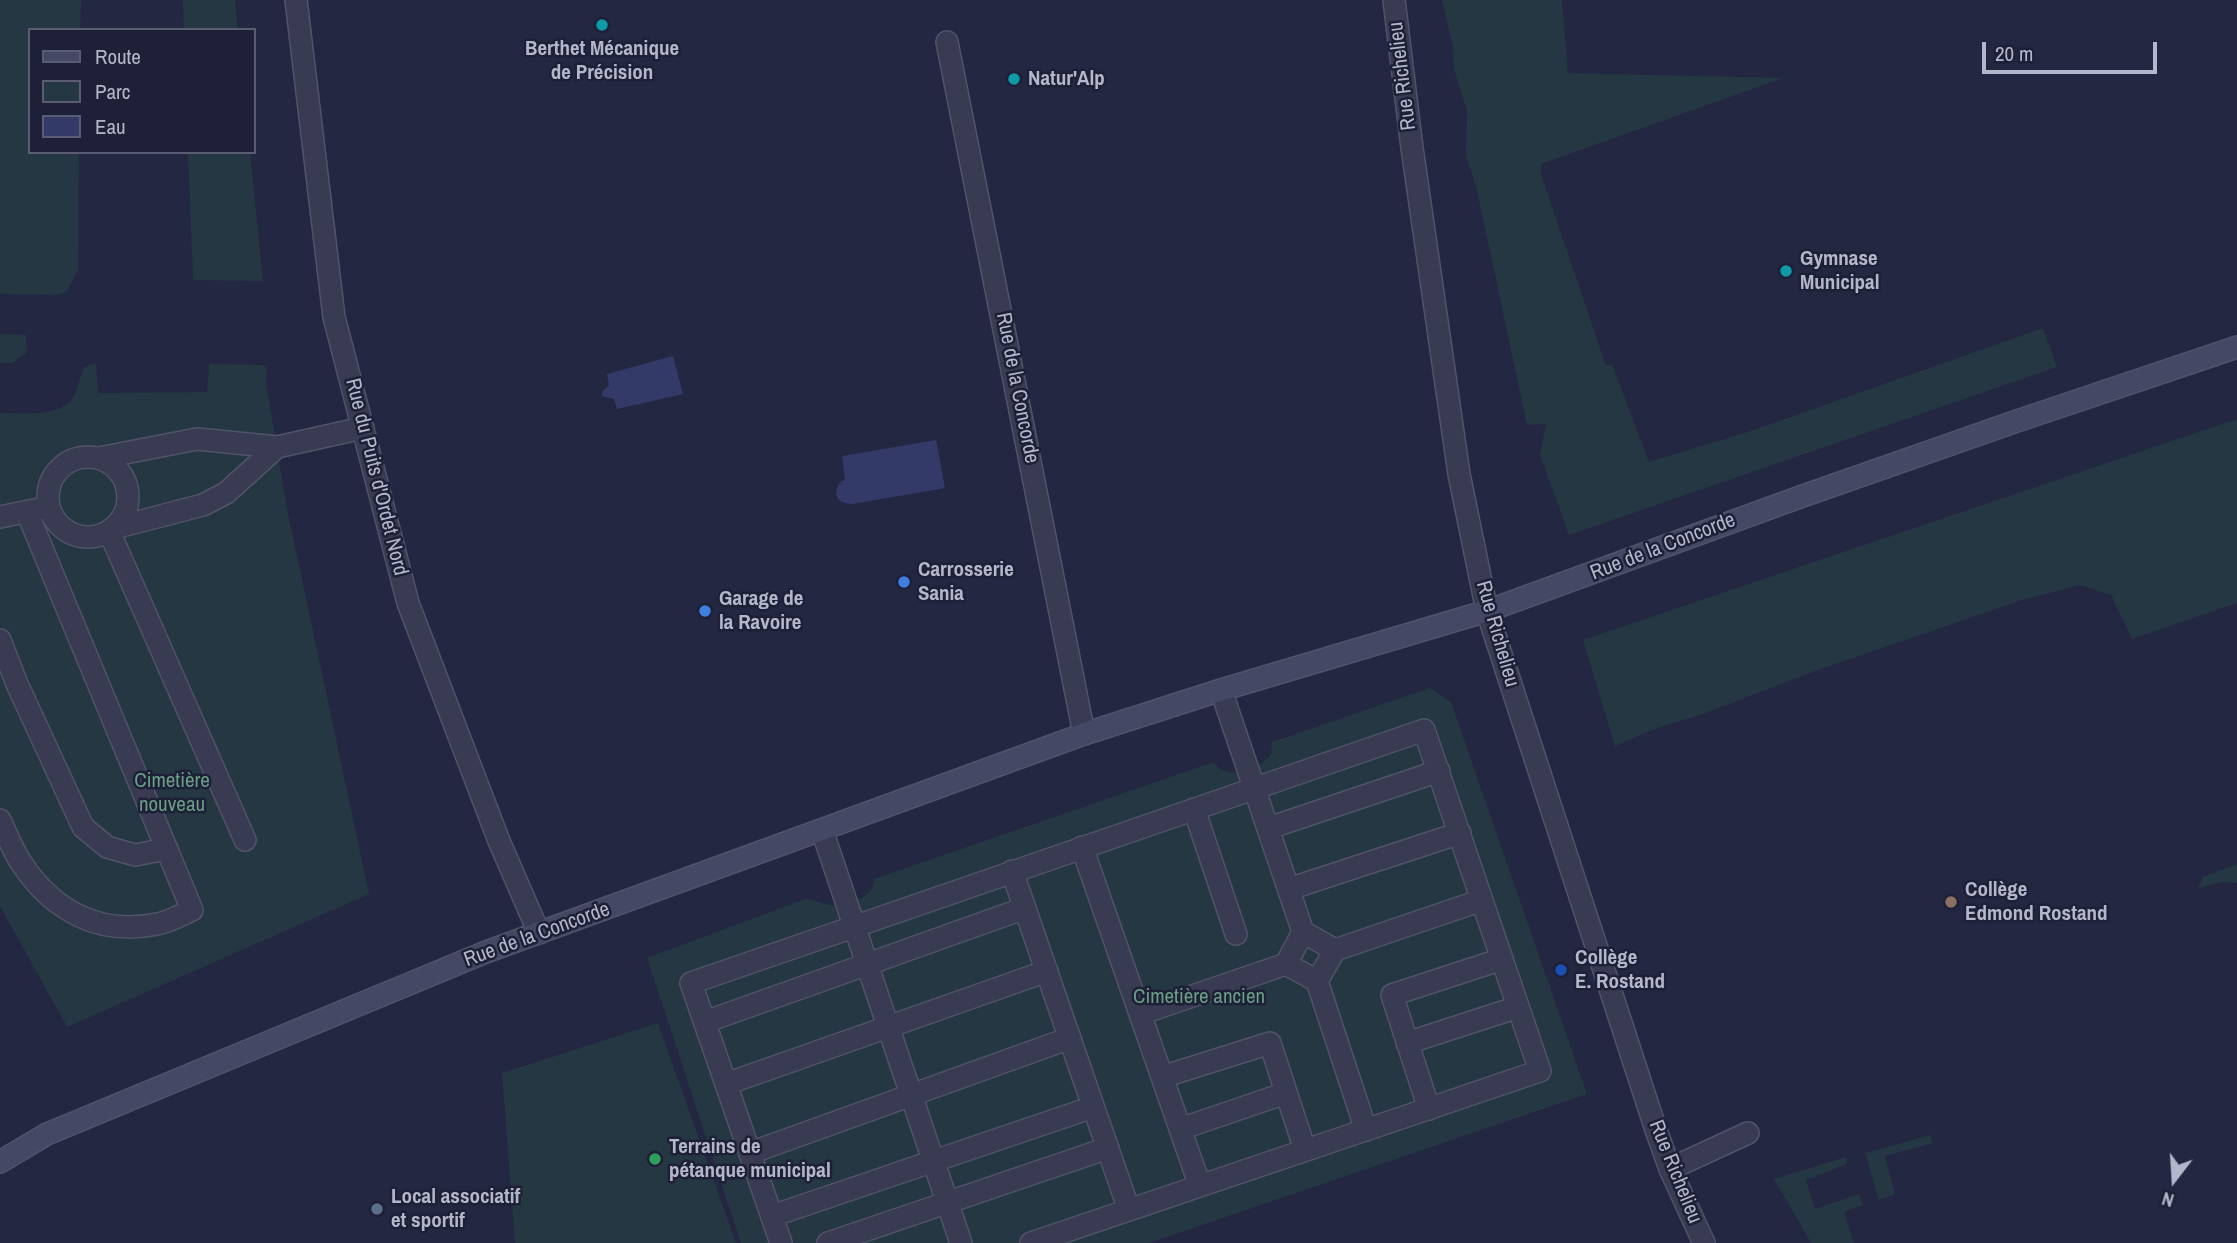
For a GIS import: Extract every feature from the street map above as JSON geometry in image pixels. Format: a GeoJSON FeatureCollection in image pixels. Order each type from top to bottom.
{"type":"FeatureCollection","features":[{"type":"Feature","properties":{"kind":"street","name":"Rue du Puits d'Ordet Nord"},"geometry":{"type":"LineString","coordinates":[[296,0],[334,317],[408,603],[499,841],[539,933]]}},
{"type":"Feature","properties":{"kind":"street","name":"Rue Richelieu"},"geometry":{"type":"LineString","coordinates":[[1394,0],[1412,148],[1459,474],[1487,611],[1656,1130],[1670,1169],[1704,1243]]}},
{"type":"Feature","properties":{"kind":"street","name":"Rue de la Concorde"},"geometry":{"type":"LineString","coordinates":[[947,42],[1084,734]]}},
{"type":"Feature","properties":{"kind":"street","name":"Rue de la Concorde"},"geometry":{"type":"LineString","coordinates":[[0,1162],[47,1134],[486,952],[1084,734],[1487,611],[1889,466],[2237,347]]}},
{"type":"Feature","properties":{"kind":"street"},"geometry":{"type":"LineString","coordinates":[[277,447],[226,494],[204,505],[111,529],[92,538],[73,535],[57,524],[49,507],[47,496],[55,473],[63,464],[74,458],[99,458],[197,439],[277,447],[363,428]]}},
{"type":"Feature","properties":{"kind":"street"},"geometry":{"type":"LineString","coordinates":[[99,458],[120,471],[126,482],[127,507],[122,519],[111,529]]}},
{"type":"Feature","properties":{"kind":"street"},"geometry":{"type":"LineString","coordinates":[[0,517],[49,507]]}},
{"type":"Feature","properties":{"kind":"street"},"geometry":{"type":"LineString","coordinates":[[0,820],[20,863],[46,895],[73,914],[104,924],[129,927],[158,924],[192,910],[27,512]]}},
{"type":"Feature","properties":{"kind":"street"},"geometry":{"type":"LineString","coordinates":[[111,529],[245,840]]}},
{"type":"Feature","properties":{"kind":"street"},"geometry":{"type":"LineString","coordinates":[[0,640],[17,684],[83,827],[107,847],[135,855],[167,849]]}},
{"type":"Feature","properties":{"kind":"street"},"geometry":{"type":"LineString","coordinates":[[1221,690],[1303,932],[1335,950]]}},
{"type":"Feature","properties":{"kind":"street"},"geometry":{"type":"LineString","coordinates":[[781,1243],[691,983],[1424,730],[1540,1071],[1031,1243]]}},
{"type":"Feature","properties":{"kind":"street"},"geometry":{"type":"LineString","coordinates":[[1269,828],[1439,771]]}},
{"type":"Feature","properties":{"kind":"street"},"geometry":{"type":"LineString","coordinates":[[1194,809],[1236,934]]}},
{"type":"Feature","properties":{"kind":"street"},"geometry":{"type":"LineString","coordinates":[[822,830],[961,1243]]}},
{"type":"Feature","properties":{"kind":"street"},"geometry":{"type":"LineString","coordinates":[[1289,890],[1460,833]]}},
{"type":"Feature","properties":{"kind":"street"},"geometry":{"type":"LineString","coordinates":[[1082,847],[1200,1186]]}},
{"type":"Feature","properties":{"kind":"street"},"geometry":{"type":"LineString","coordinates":[[1013,871],[1129,1210]]}},
{"type":"Feature","properties":{"kind":"street"},"geometry":{"type":"LineString","coordinates":[[1317,981],[1335,950],[1482,900]]}},
{"type":"Feature","properties":{"kind":"street"},"geometry":{"type":"LineString","coordinates":[[705,1022],[1025,908]]}},
{"type":"Feature","properties":{"kind":"street"},"geometry":{"type":"LineString","coordinates":[[1140,1014],[1286,964],[1303,932]]}},
{"type":"Feature","properties":{"kind":"street"},"geometry":{"type":"LineString","coordinates":[[1429,1109],[1392,995],[1502,958]]}},
{"type":"Feature","properties":{"kind":"street"},"geometry":{"type":"LineString","coordinates":[[1286,964],[1317,981],[1366,1130]]}},
{"type":"Feature","properties":{"kind":"street"},"geometry":{"type":"LineString","coordinates":[[726,1084],[1047,971]]}},
{"type":"Feature","properties":{"kind":"street"},"geometry":{"type":"LineString","coordinates":[[1407,1043],[1518,1007]]}},
{"type":"Feature","properties":{"kind":"street"},"geometry":{"type":"LineString","coordinates":[[750,1153],[1070,1038]]}},
{"type":"Feature","properties":{"kind":"street"},"geometry":{"type":"LineString","coordinates":[[1162,1077],[1270,1043],[1305,1150]]}},
{"type":"Feature","properties":{"kind":"street"},"geometry":{"type":"LineString","coordinates":[[1180,1129],[1286,1093]]}},
{"type":"Feature","properties":{"kind":"street"},"geometry":{"type":"LineString","coordinates":[[772,1216],[1093,1107]]}},
{"type":"Feature","properties":{"kind":"street"},"geometry":{"type":"LineString","coordinates":[[1670,1169],[1748,1133]]}},
{"type":"Feature","properties":{"kind":"street"},"geometry":{"type":"LineString","coordinates":[[828,1243],[1108,1147]]}},
{"type":"Feature","properties":{"kind":"green space"},"geometry":{"type":"Polygon","coordinates":[[[0,0],[81,0],[80,28],[28,28],[28,154],[79,154],[78,270],[67,291],[56,295],[0,294],[0,0]]]}},
{"type":"Feature","properties":{"kind":"green space"},"geometry":{"type":"Polygon","coordinates":[[[183,0],[235,0],[238,28],[184,28],[183,0]]]}},
{"type":"Feature","properties":{"kind":"green space"},"geometry":{"type":"Polygon","coordinates":[[[1442,0],[1562,0],[1568,73],[1783,78],[1541,164],[1541,174],[1606,366],[1612,364],[1649,462],[1751,431],[2043,328],[2057,367],[1569,535],[1540,455],[1546,424],[1527,425],[1476,186],[1466,157],[1467,111],[1454,69],[1453,47],[1442,0]]]}},
{"type":"Feature","properties":{"kind":"green space"},"geometry":{"type":"Polygon","coordinates":[[[188,154],[250,154],[263,281],[193,280],[188,154]]]}},
{"type":"Feature","properties":{"kind":"green space"},"geometry":{"type":"Polygon","coordinates":[[[0,334],[26,335],[27,352],[12,363],[0,363],[0,334]]]}},
{"type":"Feature","properties":{"kind":"green space","name":"Cimetière nouveau"},"geometry":{"type":"Polygon","coordinates":[[[96,363],[98,393],[207,392],[209,364],[262,365],[267,368],[266,383],[287,509],[369,894],[67,1027],[0,906],[0,413],[48,412],[65,405],[74,396],[85,367],[96,363]]]}},
{"type":"Feature","properties":{"kind":"green space"},"geometry":{"type":"Polygon","coordinates":[[[2237,419],[2237,603],[2132,639],[2111,595],[2080,585],[2022,600],[1815,671],[1703,714],[1657,728],[1615,746],[1583,640],[2237,419]]]}},
{"type":"Feature","properties":{"kind":"green space","name":"Cimetière ancien"},"geometry":{"type":"Polygon","coordinates":[[[1430,688],[1451,702],[1587,1094],[1149,1243],[741,1243],[647,958],[808,898],[825,904],[849,904],[872,889],[874,879],[1214,762],[1220,769],[1232,773],[1261,764],[1271,754],[1272,742],[1430,688]]]}},
{"type":"Feature","properties":{"kind":"green space"},"geometry":{"type":"Polygon","coordinates":[[[2237,864],[2237,883],[2221,882],[2197,889],[2203,877],[2237,864]]]}},
{"type":"Feature","properties":{"kind":"green space"},"geometry":{"type":"Polygon","coordinates":[[[658,1023],[736,1243],[515,1243],[502,1073],[658,1023]]]}},
{"type":"Feature","properties":{"kind":"green space"},"geometry":{"type":"Polygon","coordinates":[[[1930,1135],[1933,1143],[1885,1156],[1895,1194],[1879,1200],[1865,1153],[1930,1135]]]}},
{"type":"Feature","properties":{"kind":"green space"},"geometry":{"type":"Polygon","coordinates":[[[1846,1157],[1847,1164],[1806,1180],[1815,1209],[1859,1194],[1863,1205],[1844,1212],[1854,1243],[1811,1243],[1774,1179],[1846,1157]]]}},
{"type":"Feature","properties":{"kind":"water"},"geometry":{"type":"Polygon","coordinates":[[[673,356],[683,394],[617,409],[614,399],[602,396],[602,392],[609,385],[607,374],[673,356]]]}},
{"type":"Feature","properties":{"kind":"water"},"geometry":{"type":"Polygon","coordinates":[[[936,440],[945,488],[852,504],[842,502],[837,497],[838,486],[845,480],[842,456],[936,440]]]}},
{"type":"Feature","properties":{"kind":"place","name":"Berthet Mécanique de Précision"},"geometry":{"type":"Point","coordinates":[602,25]}},
{"type":"Feature","properties":{"kind":"place","name":"Natur'Alp"},"geometry":{"type":"Point","coordinates":[1014,79]}},
{"type":"Feature","properties":{"kind":"place","name":"Gymnase Municipal"},"geometry":{"type":"Point","coordinates":[1786,271]}},
{"type":"Feature","properties":{"kind":"place","name":"Carrosserie Sania"},"geometry":{"type":"Point","coordinates":[904,582]}},
{"type":"Feature","properties":{"kind":"place","name":"Garage de la Ravoire"},"geometry":{"type":"Point","coordinates":[705,611]}},
{"type":"Feature","properties":{"kind":"place","name":"Collège Edmond Rostand"},"geometry":{"type":"Point","coordinates":[1951,902]}},
{"type":"Feature","properties":{"kind":"place","name":"Collège E. Rostand"},"geometry":{"type":"Point","coordinates":[1561,970]}},
{"type":"Feature","properties":{"kind":"place","name":"Terrains de pétanque municipal"},"geometry":{"type":"Point","coordinates":[655,1159]}},
{"type":"Feature","properties":{"kind":"place","name":"Local associatif et sportif"},"geometry":{"type":"Point","coordinates":[377,1209]}}]}
